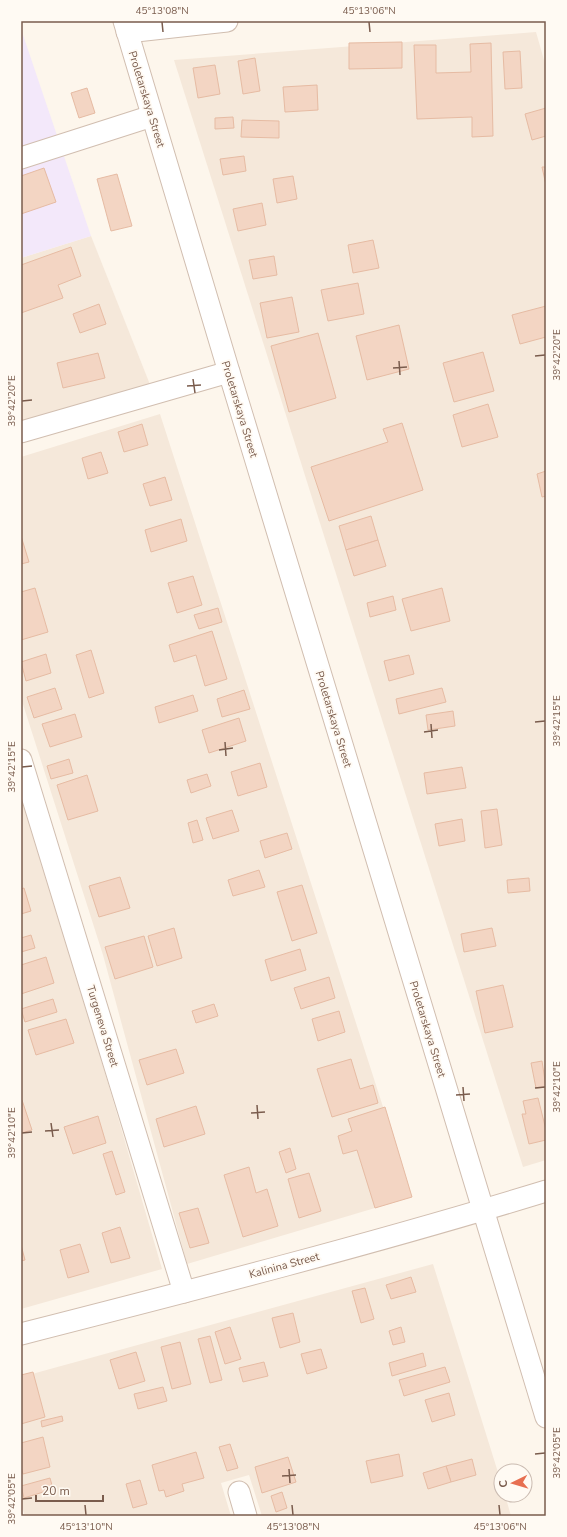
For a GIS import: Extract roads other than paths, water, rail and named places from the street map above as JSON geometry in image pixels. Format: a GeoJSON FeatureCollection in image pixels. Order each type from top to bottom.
{"type":"FeatureCollection","features":[{"type":"Feature","properties":{"kind":"street"},"geometry":{"type":"LineString","coordinates":[[125,26],[227,21]]}},
{"type":"Feature","properties":{"kind":"street","name":"Proletarskaya Street"},"geometry":{"type":"LineString","coordinates":[[125,26],[546,1417]]}},
{"type":"Feature","properties":{"kind":"street"},"geometry":{"type":"LineString","coordinates":[[21,158],[152,116]]}},
{"type":"Feature","properties":{"kind":"street"},"geometry":{"type":"LineString","coordinates":[[21,432],[229,372]]}},
{"type":"Feature","properties":{"kind":"street","name":"Turgeneva Street"},"geometry":{"type":"LineString","coordinates":[[21,760],[184,1292]]}},
{"type":"Feature","properties":{"kind":"street","name":"Kalinina Street"},"geometry":{"type":"LineString","coordinates":[[21,1334],[184,1292],[483,1210],[546,1191]]}},
{"type":"Feature","properties":{"kind":"street"},"geometry":{"type":"LineString","coordinates":[[239,1492],[246,1516]]}}]}
